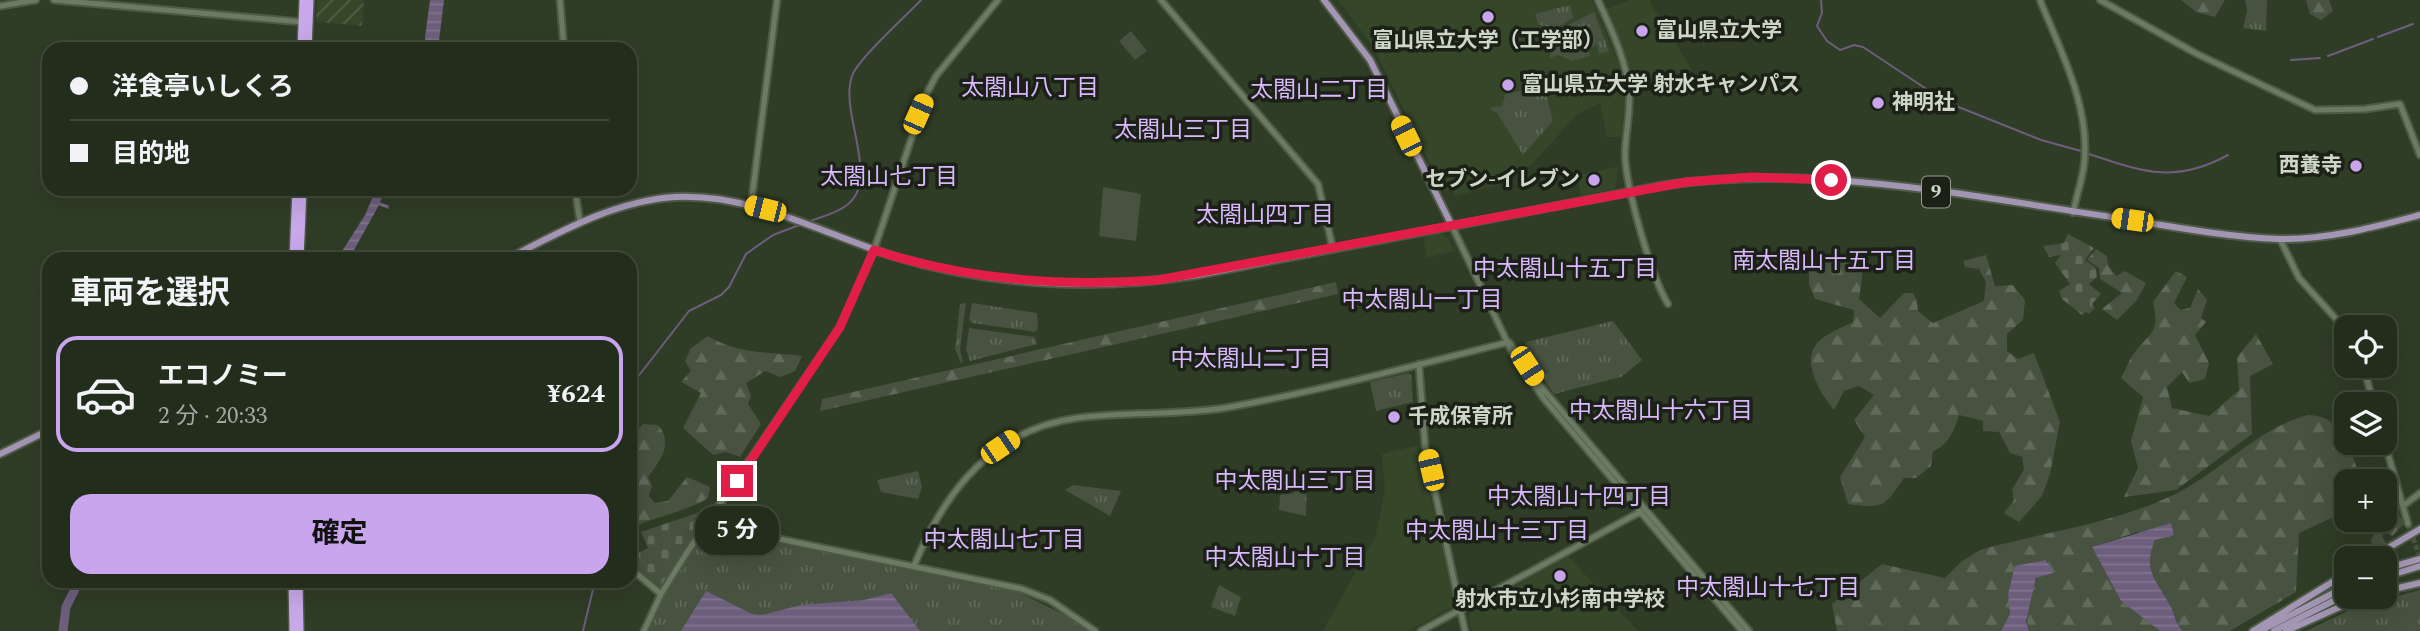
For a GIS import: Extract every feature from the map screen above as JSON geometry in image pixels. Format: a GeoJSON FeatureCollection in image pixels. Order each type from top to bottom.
{"type":"FeatureCollection","features":[{"type":"Feature","properties":{"kind":"highway"},"geometry":{"type":"LineString","coordinates":[[302,42],[303,0]]}},
{"type":"Feature","properties":{"kind":"highway"},"geometry":{"type":"LineString","coordinates":[[308,42],[310,0]]}},
{"type":"Feature","properties":{"kind":"highway"},"geometry":{"type":"LineString","coordinates":[[293,252],[296,196]]}},
{"type":"Feature","properties":{"kind":"highway"},"geometry":{"type":"LineString","coordinates":[[300,252],[303,196]]}},
{"type":"Feature","properties":{"kind":"highway"},"geometry":{"type":"LineString","coordinates":[[292,588],[293,631]]}},
{"type":"Feature","properties":{"kind":"highway"},"geometry":{"type":"LineString","coordinates":[[299,588],[300,631]]}},
{"type":"Feature","properties":{"kind":"main road"},"geometry":{"type":"LineString","coordinates":[[1324,0],[1370,60],[1452,226]]}},
{"type":"Feature","properties":{"kind":"main road","name":"9"},"geometry":{"type":"LineString","coordinates":[[521,252],[580,222],[616,209],[675,197],[705,197],[751,205],[874,250],[961,272],[1044,283],[1189,276],[1717,179],[1812,178],[1909,188],[2202,232],[2280,239],[2347,232],[2420,215]]}},
{"type":"Feature","properties":{"kind":"main road"},"geometry":{"type":"LineString","coordinates":[[0,454],[42,433]]}},
{"type":"Feature","properties":{"kind":"main road"},"geometry":{"type":"LineString","coordinates":[[2391,546],[2420,529]]}},
{"type":"Feature","properties":{"kind":"main road"},"geometry":{"type":"LineString","coordinates":[[2397,566],[2420,559]]}},
{"type":"Feature","properties":{"kind":"main road"},"geometry":{"type":"LineString","coordinates":[[2397,573],[2420,566]]}},
{"type":"Feature","properties":{"kind":"main road"},"geometry":{"type":"LineString","coordinates":[[2253,631],[2334,581]]}},
{"type":"Feature","properties":{"kind":"main road"},"geometry":{"type":"LineString","coordinates":[[2397,589],[2420,583]]}},
{"type":"Feature","properties":{"kind":"main road"},"geometry":{"type":"LineString","coordinates":[[2260,631],[2334,593]]}},
{"type":"Feature","properties":{"kind":"main road"},"geometry":{"type":"LineString","coordinates":[[2274,631],[2334,601]]}},
{"type":"Feature","properties":{"kind":"main road"},"geometry":{"type":"LineString","coordinates":[[2286,631],[2335,609]]}},
{"type":"Feature","properties":{"kind":"street"},"geometry":{"type":"LineString","coordinates":[[0,6],[36,0]]}},
{"type":"Feature","properties":{"kind":"street"},"geometry":{"type":"LineString","coordinates":[[54,0],[302,22]]}},
{"type":"Feature","properties":{"kind":"street"},"geometry":{"type":"LineString","coordinates":[[560,0],[563,42]]}},
{"type":"Feature","properties":{"kind":"street"},"geometry":{"type":"LineString","coordinates":[[751,205],[777,0]]}},
{"type":"Feature","properties":{"kind":"street"},"geometry":{"type":"LineString","coordinates":[[644,631],[661,594],[840,327],[874,250],[926,95],[936,76],[998,0]]}},
{"type":"Feature","properties":{"kind":"street"},"geometry":{"type":"LineString","coordinates":[[1161,0],[1318,184],[1333,248]]}},
{"type":"Feature","properties":{"kind":"street"},"geometry":{"type":"LineString","coordinates":[[1598,0],[1619,48],[1628,83],[1625,157],[1630,193],[1655,277],[1668,304]]}},
{"type":"Feature","properties":{"kind":"street"},"geometry":{"type":"LineString","coordinates":[[2040,0],[2072,81],[2084,130],[2084,166],[2073,213]]}},
{"type":"Feature","properties":{"kind":"street"},"geometry":{"type":"LineString","coordinates":[[2100,0],[2197,54],[2315,110],[2365,109],[2400,104],[2420,155]]}},
{"type":"Feature","properties":{"kind":"street"},"geometry":{"type":"LineString","coordinates":[[576,196],[580,222]]}},
{"type":"Feature","properties":{"kind":"street"},"geometry":{"type":"LineString","coordinates":[[1452,226],[1512,352],[1544,399],[1742,631]]}},
{"type":"Feature","properties":{"kind":"street"},"geometry":{"type":"LineString","coordinates":[[2280,239],[2299,278],[2334,317]]}},
{"type":"Feature","properties":{"kind":"street"},"geometry":{"type":"LineString","coordinates":[[914,566],[936,519],[969,472],[1013,438],[1038,428],[1077,418],[1227,408],[1509,342]]}},
{"type":"Feature","properties":{"kind":"street"},"geometry":{"type":"LineString","coordinates":[[1509,342],[1550,398],[1749,631]]}},
{"type":"Feature","properties":{"kind":"street"},"geometry":{"type":"LineString","coordinates":[[1419,364],[1425,446],[1465,631]]}},
{"type":"Feature","properties":{"kind":"street"},"geometry":{"type":"LineString","coordinates":[[2388,455],[2409,524]]}},
{"type":"Feature","properties":{"kind":"street"},"geometry":{"type":"LineString","coordinates":[[2403,506],[2420,493]]}},
{"type":"Feature","properties":{"kind":"street"},"geometry":{"type":"LineString","coordinates":[[1421,631],[1640,512]]}},
{"type":"Feature","properties":{"kind":"street"},"geometry":{"type":"LineString","coordinates":[[707,524],[1022,589],[1050,600],[1080,617],[1095,631]]}},
{"type":"Feature","properties":{"kind":"street"},"geometry":{"type":"LineString","coordinates":[[637,574],[661,594]]}},
{"type":"Feature","properties":{"kind":"shaded area"},"geometry":{"type":"Polygon","coordinates":[[[317,0],[364,0],[362,26],[316,22],[317,0]]]}},
{"type":"Feature","properties":{"kind":"shaded area"},"geometry":{"type":"Polygon","coordinates":[[[430,0],[444,0],[439,42],[425,42],[430,0]]]}},
{"type":"Feature","properties":{"kind":"shaded area","name":"富山県立大学 射水キャンパス"},"geometry":{"type":"Polygon","coordinates":[[[1338,0],[1592,0],[1622,72],[1626,98],[1621,137],[1607,137],[1600,103],[1578,114],[1531,165],[1498,185],[1455,196],[1451,189],[1444,192],[1374,48],[1338,0]]]}},
{"type":"Feature","properties":{"kind":"shaded area","name":"富山県立大学"},"geometry":{"type":"Polygon","coordinates":[[[1629,0],[1649,0],[1692,70],[1632,82],[1606,9],[1629,0]]]}},
{"type":"Feature","properties":{"kind":"shaded area"},"geometry":{"type":"Polygon","coordinates":[[[1618,167],[1615,189],[1581,196],[1577,175],[1618,167]]]}},
{"type":"Feature","properties":{"kind":"shaded area"},"geometry":{"type":"Polygon","coordinates":[[[373,196],[383,196],[380,202],[389,206],[388,209],[379,205],[353,252],[341,252],[365,215],[373,196]]]}},
{"type":"Feature","properties":{"kind":"shaded area"},"geometry":{"type":"Polygon","coordinates":[[[1441,233],[1448,238],[1454,251],[1427,258],[1423,237],[1441,233]]]}},
{"type":"Feature","properties":{"kind":"shaded area"},"geometry":{"type":"Polygon","coordinates":[[[1418,445],[1454,599],[1451,608],[1408,631],[1323,631],[1376,535],[1385,489],[1382,454],[1418,445]]]}},
{"type":"Feature","properties":{"kind":"shaded area"},"geometry":{"type":"Polygon","coordinates":[[[2171,523],[2174,535],[2155,540],[2150,560],[2156,582],[2183,631],[2160,631],[2121,601],[2092,547],[2171,523]]]}},
{"type":"Feature","properties":{"kind":"shaded area","name":"射水市立小杉南中学校"},"geometry":{"type":"Polygon","coordinates":[[[1568,556],[1638,631],[1472,631],[1469,616],[1472,610],[1568,556]]]}},
{"type":"Feature","properties":{"kind":"shaded area"},"geometry":{"type":"Polygon","coordinates":[[[2046,560],[2053,573],[2036,578],[2026,621],[2029,631],[2001,631],[2010,614],[2008,594],[2015,566],[2046,560]]]}},
{"type":"Feature","properties":{"kind":"shaded area"},"geometry":{"type":"Polygon","coordinates":[[[706,591],[752,614],[762,615],[801,605],[864,600],[891,593],[920,631],[681,631],[706,591]]]}},
{"type":"Feature","properties":{"kind":"green space"},"geometry":{"type":"Polygon","coordinates":[[[2181,0],[2225,0],[2215,17],[2196,12],[2181,0]]]}},
{"type":"Feature","properties":{"kind":"green space"},"geometry":{"type":"Polygon","coordinates":[[[2245,0],[2267,0],[2266,31],[2243,28],[2247,11],[2245,0]]]}},
{"type":"Feature","properties":{"kind":"green space"},"geometry":{"type":"Polygon","coordinates":[[[2306,0],[2329,0],[2333,11],[2321,20],[2310,14],[2306,0]]]}},
{"type":"Feature","properties":{"kind":"green space"},"geometry":{"type":"Polygon","coordinates":[[[1570,5],[1573,18],[1553,30],[1538,24],[1535,14],[1570,5]]]}},
{"type":"Feature","properties":{"kind":"green space"},"geometry":{"type":"Polygon","coordinates":[[[1594,12],[1609,51],[1599,54],[1597,45],[1588,48],[1590,56],[1572,61],[1558,55],[1550,58],[1551,39],[1562,28],[1594,12]]]}},
{"type":"Feature","properties":{"kind":"green space"},"geometry":{"type":"Polygon","coordinates":[[[1131,31],[1147,51],[1135,60],[1119,41],[1131,31]]]}},
{"type":"Feature","properties":{"kind":"green space"},"geometry":{"type":"Polygon","coordinates":[[[1544,85],[1553,121],[1523,155],[1497,113],[1489,108],[1502,106],[1506,94],[1544,85]]]}},
{"type":"Feature","properties":{"kind":"green space"},"geometry":{"type":"Polygon","coordinates":[[[1103,187],[1141,194],[1136,241],[1099,236],[1103,187]]]}},
{"type":"Feature","properties":{"kind":"green space"},"geometry":{"type":"Polygon","coordinates":[[[2068,234],[2094,248],[2085,260],[2096,268],[2097,277],[2089,284],[2101,294],[2092,304],[2095,308],[2089,314],[2086,312],[2082,315],[2062,299],[2059,291],[2070,284],[2055,263],[2061,255],[2049,257],[2043,246],[2064,243],[2068,234]]]}},
{"type":"Feature","properties":{"kind":"green space"},"geometry":{"type":"Polygon","coordinates":[[[2096,249],[2107,256],[2108,265],[2116,276],[2125,271],[2146,283],[2137,300],[2117,320],[2102,309],[2122,293],[2100,279],[2099,268],[2087,260],[2096,249]]]}},
{"type":"Feature","properties":{"kind":"green space"},"geometry":{"type":"Polygon","coordinates":[[[1820,255],[1844,258],[1860,266],[1862,273],[1859,299],[1880,318],[1904,293],[1913,293],[1918,311],[1933,323],[1984,301],[1986,282],[1979,269],[1965,267],[1963,261],[1986,255],[1995,286],[2013,285],[2025,300],[2023,320],[2007,334],[2007,351],[2018,359],[2034,353],[2060,422],[2050,474],[2042,496],[2019,522],[2004,513],[2014,500],[2012,489],[2024,470],[2022,457],[2010,453],[1999,432],[1983,431],[1983,421],[1959,415],[1947,441],[1933,451],[1931,466],[1916,478],[1904,478],[1882,504],[1848,504],[1840,477],[1865,437],[1854,420],[1874,395],[1859,386],[1844,391],[1834,410],[1814,377],[1811,358],[1813,349],[1823,338],[1853,322],[1854,310],[1815,299],[1809,284],[1809,266],[1820,255]]]}},
{"type":"Feature","properties":{"kind":"green space"},"geometry":{"type":"Polygon","coordinates":[[[2176,271],[2187,277],[2174,303],[2180,310],[2190,308],[2198,289],[2207,300],[2201,318],[2206,322],[2195,335],[2209,363],[2205,379],[2189,383],[2182,372],[2167,387],[2172,408],[2209,416],[2239,390],[2237,357],[2256,334],[2273,364],[2250,376],[2252,434],[2176,490],[2124,497],[2138,468],[2131,441],[2143,397],[2121,378],[2133,355],[2153,330],[2156,320],[2153,302],[2176,271]]]}},
{"type":"Feature","properties":{"kind":"green space"},"geometry":{"type":"Polygon","coordinates":[[[1336,282],[1338,294],[820,411],[822,399],[1336,282]]]}},
{"type":"Feature","properties":{"kind":"green space"},"geometry":{"type":"Polygon","coordinates":[[[966,303],[961,363],[955,349],[960,304],[966,303]]]}},
{"type":"Feature","properties":{"kind":"green space"},"geometry":{"type":"Polygon","coordinates":[[[972,303],[1037,313],[1038,329],[1035,332],[972,323],[969,320],[972,303]]]}},
{"type":"Feature","properties":{"kind":"green space"},"geometry":{"type":"Polygon","coordinates":[[[1613,321],[1642,360],[1621,377],[1554,394],[1523,350],[1526,342],[1613,321]]]}},
{"type":"Feature","properties":{"kind":"green space"},"geometry":{"type":"Polygon","coordinates":[[[969,328],[1035,337],[1037,344],[970,361],[966,349],[969,328]]]}},
{"type":"Feature","properties":{"kind":"green space"},"geometry":{"type":"Polygon","coordinates":[[[708,336],[742,349],[802,356],[795,371],[781,377],[765,371],[746,383],[751,396],[748,404],[761,424],[740,457],[726,452],[713,455],[683,428],[701,393],[681,382],[691,371],[685,361],[691,348],[708,336]]]}},
{"type":"Feature","properties":{"kind":"green space"},"geometry":{"type":"Polygon","coordinates":[[[1408,373],[1411,375],[1413,402],[1376,411],[1370,382],[1408,373]]]}},
{"type":"Feature","properties":{"kind":"green space"},"geometry":{"type":"Polygon","coordinates":[[[2308,415],[2330,421],[2334,424],[2334,455],[2352,455],[2357,469],[2334,469],[2334,517],[2299,533],[2296,592],[2230,631],[2183,631],[2153,574],[2150,559],[2155,539],[2137,532],[2092,547],[2121,601],[2160,631],[2029,631],[2028,604],[2046,560],[2008,594],[2011,614],[2001,631],[1837,631],[1832,604],[1882,564],[1945,578],[1962,561],[1980,550],[2101,521],[2171,496],[2255,440],[2289,421],[2308,415]]]}},
{"type":"Feature","properties":{"kind":"green space"},"geometry":{"type":"Polygon","coordinates":[[[643,424],[658,425],[665,438],[664,452],[648,477],[652,486],[649,496],[655,503],[668,501],[687,477],[710,487],[708,498],[699,503],[638,525],[637,542],[637,431],[643,424]]]}},
{"type":"Feature","properties":{"kind":"green space"},"geometry":{"type":"Polygon","coordinates":[[[918,471],[922,487],[918,499],[881,492],[877,480],[918,471]]]}},
{"type":"Feature","properties":{"kind":"green space"},"geometry":{"type":"Polygon","coordinates":[[[1307,481],[1306,516],[1279,510],[1280,495],[1294,493],[1294,485],[1307,481]]]}},
{"type":"Feature","properties":{"kind":"green space"},"geometry":{"type":"Polygon","coordinates":[[[1073,485],[1121,491],[1110,516],[1065,490],[1073,485]]]}},
{"type":"Feature","properties":{"kind":"green space"},"geometry":{"type":"Polygon","coordinates":[[[712,508],[660,587],[637,568],[637,554],[648,548],[641,532],[712,508]]]}},
{"type":"Feature","properties":{"kind":"green space"},"geometry":{"type":"Polygon","coordinates":[[[2397,515],[2400,516],[2404,524],[2397,531],[2397,515]]]}},
{"type":"Feature","properties":{"kind":"green space"},"geometry":{"type":"Polygon","coordinates":[[[708,529],[1020,593],[1077,621],[1089,631],[646,631],[662,597],[708,529]]]}},
{"type":"Feature","properties":{"kind":"green space"},"geometry":{"type":"Polygon","coordinates":[[[2375,532],[2385,532],[2382,536],[2386,546],[2375,546],[2370,542],[2375,532]]]}},
{"type":"Feature","properties":{"kind":"green space"},"geometry":{"type":"Polygon","coordinates":[[[1219,585],[1241,597],[1235,616],[1211,607],[1219,585]]]}},
{"type":"Feature","properties":{"kind":"green space"},"geometry":{"type":"Polygon","coordinates":[[[2420,590],[2420,631],[2306,631],[2352,609],[2397,609],[2397,596],[2420,590]]]}},
{"type":"Feature","properties":{"kind":"waterway"},"geometry":{"type":"LineString","coordinates":[[807,222],[843,208],[856,194],[860,163],[849,91],[852,76],[872,49],[921,0]]}},
{"type":"Feature","properties":{"kind":"waterway"},"geometry":{"type":"LineString","coordinates":[[1821,0],[1822,13],[1817,26],[1827,41],[1840,50],[1854,45],[1863,47],[1946,102],[2041,140],[2081,151]]}},
{"type":"Feature","properties":{"kind":"waterway"},"geometry":{"type":"LineString","coordinates":[[2378,37],[2413,24]]}},
{"type":"Feature","properties":{"kind":"waterway"},"geometry":{"type":"LineString","coordinates":[[2328,56],[2373,39]]}},
{"type":"Feature","properties":{"kind":"waterway"},"geometry":{"type":"LineString","coordinates":[[2291,60],[2320,58]]}},
{"type":"Feature","properties":{"kind":"waterway"},"geometry":{"type":"LineString","coordinates":[[2086,153],[2157,172],[2190,170],[2228,155]]}},
{"type":"Feature","properties":{"kind":"waterway"},"geometry":{"type":"LineString","coordinates":[[637,378],[689,311],[721,295],[729,287],[746,254],[773,235],[802,224]]}},
{"type":"Feature","properties":{"kind":"waterway"},"geometry":{"type":"LineString","coordinates":[[63,631],[66,607],[76,588]]}},
{"type":"Feature","properties":{"kind":"waterway"},"geometry":{"type":"LineString","coordinates":[[583,631],[593,588]]}},
{"type":"Feature","properties":{"kind":"tunnel"},"geometry":{"type":"LineString","coordinates":[[2408,524],[2420,557]]}},
{"type":"Feature","properties":{"kind":"place","name":"富山県立大学（工学部）"},"geometry":{"type":"Point","coordinates":[1488,17]}},
{"type":"Feature","properties":{"kind":"place","name":"富山県立大学"},"geometry":{"type":"Point","coordinates":[1642,31]}},
{"type":"Feature","properties":{"kind":"place","name":"富山県立大学 射水キャンパス"},"geometry":{"type":"Point","coordinates":[1508,85]}},
{"type":"Feature","properties":{"kind":"place","name":"神明社"},"geometry":{"type":"Point","coordinates":[1878,103]}},
{"type":"Feature","properties":{"kind":"place","name":"西養寺"},"geometry":{"type":"Point","coordinates":[2356,166]}},
{"type":"Feature","properties":{"kind":"place","name":"セブン-イレブン"},"geometry":{"type":"Point","coordinates":[1594,180]}},
{"type":"Feature","properties":{"kind":"place","name":"千成保育所"},"geometry":{"type":"Point","coordinates":[1394,417]}},
{"type":"Feature","properties":{"kind":"place","name":"射水市立小杉南中学校"},"geometry":{"type":"Point","coordinates":[1560,576]}},
{"type":"Feature","properties":{"kind":"district","name":"太閤山八丁目"},"geometry":{"type":"Point","coordinates":[1030,88]}},
{"type":"Feature","properties":{"kind":"district","name":"太閤山二丁目"},"geometry":{"type":"Point","coordinates":[1319,90]}},
{"type":"Feature","properties":{"kind":"district","name":"太閤山三丁目"},"geometry":{"type":"Point","coordinates":[1183,130]}},
{"type":"Feature","properties":{"kind":"district","name":"太閤山七丁目"},"geometry":{"type":"Point","coordinates":[889,177]}},
{"type":"Feature","properties":{"kind":"district","name":"太閤山四丁目"},"geometry":{"type":"Point","coordinates":[1265,215]}},
{"type":"Feature","properties":{"kind":"district","name":"南太閤山十五丁目"},"geometry":{"type":"Point","coordinates":[1824,261]}},
{"type":"Feature","properties":{"kind":"district","name":"中太閤山十五丁目"},"geometry":{"type":"Point","coordinates":[1565,269]}},
{"type":"Feature","properties":{"kind":"district","name":"中太閤山一丁目"},"geometry":{"type":"Point","coordinates":[1422,300]}},
{"type":"Feature","properties":{"kind":"district","name":"中太閤山二丁目"},"geometry":{"type":"Point","coordinates":[1251,359]}},
{"type":"Feature","properties":{"kind":"district","name":"中太閤山十六丁目"},"geometry":{"type":"Point","coordinates":[1661,411]}},
{"type":"Feature","properties":{"kind":"district","name":"中太閤山三丁目"},"geometry":{"type":"Point","coordinates":[1295,481]}},
{"type":"Feature","properties":{"kind":"district","name":"中太閤山十四丁目"},"geometry":{"type":"Point","coordinates":[1579,497]}},
{"type":"Feature","properties":{"kind":"district","name":"中太閤山十三丁目"},"geometry":{"type":"Point","coordinates":[1497,531]}},
{"type":"Feature","properties":{"kind":"district","name":"中太閤山七丁目"},"geometry":{"type":"Point","coordinates":[1004,540]}},
{"type":"Feature","properties":{"kind":"district","name":"中太閤山十丁目"},"geometry":{"type":"Point","coordinates":[1285,558]}},
{"type":"Feature","properties":{"kind":"district","name":"中太閤山十七丁目"},"geometry":{"type":"Point","coordinates":[1768,588]}},
{"type":"Feature","properties":{"kind":"route"},"geometry":{"type":"LineString","coordinates":[[737,481],[840,327],[874,250],[961,272],[1044,283],[1158,280],[1197,275],[1686,182],[1752,177],[1831,180]]}}]}
